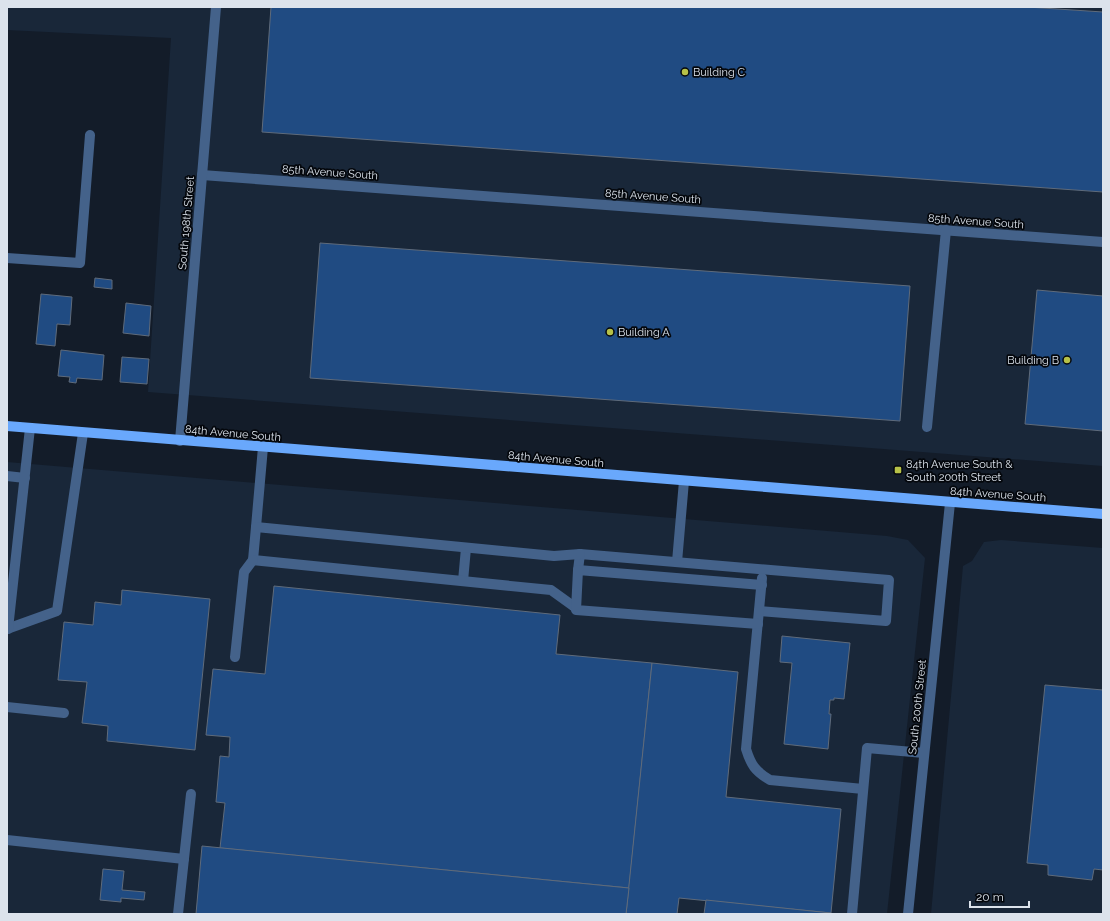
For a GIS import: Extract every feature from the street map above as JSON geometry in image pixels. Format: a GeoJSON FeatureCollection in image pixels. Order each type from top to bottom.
{"type":"FeatureCollection","features":[{"type":"Feature","properties":{"kind":"main road","name":"84th Avenue South"},"geometry":{"type":"LineString","coordinates":[[7,426],[950,503],[1103,514]]}},
{"type":"Feature","properties":{"kind":"street","name":"South 198th Street"},"geometry":{"type":"LineString","coordinates":[[180,441],[216,7]]}},
{"type":"Feature","properties":{"kind":"street"},"geometry":{"type":"LineString","coordinates":[[7,258],[80,263],[90,135]]}},
{"type":"Feature","properties":{"kind":"street","name":"85th Avenue South"},"geometry":{"type":"LineString","coordinates":[[202,175],[1103,242]]}},
{"type":"Feature","properties":{"kind":"street"},"geometry":{"type":"LineString","coordinates":[[927,428],[946,230]]}},
{"type":"Feature","properties":{"kind":"street"},"geometry":{"type":"LineString","coordinates":[[30,428],[8,629],[56,611],[83,432]]}},
{"type":"Feature","properties":{"kind":"street"},"geometry":{"type":"LineString","coordinates":[[235,658],[244,572],[252,560],[263,447]]}},
{"type":"Feature","properties":{"kind":"street"},"geometry":{"type":"LineString","coordinates":[[7,476],[25,478]]}},
{"type":"Feature","properties":{"kind":"street"},"geometry":{"type":"LineString","coordinates":[[677,562],[684,481]]}},
{"type":"Feature","properties":{"kind":"street","name":"South 200th Street"},"geometry":{"type":"LineString","coordinates":[[908,914],[950,503]]}},
{"type":"Feature","properties":{"kind":"street"},"geometry":{"type":"LineString","coordinates":[[256,527],[554,556],[580,554],[889,580],[886,621],[759,611]]}},
{"type":"Feature","properties":{"kind":"street"},"geometry":{"type":"LineString","coordinates":[[463,581],[466,548]]}},
{"type":"Feature","properties":{"kind":"street"},"geometry":{"type":"LineString","coordinates":[[576,608],[580,554]]}},
{"type":"Feature","properties":{"kind":"street"},"geometry":{"type":"LineString","coordinates":[[252,560],[550,590],[576,608],[576,610],[758,624]]}},
{"type":"Feature","properties":{"kind":"street"},"geometry":{"type":"LineString","coordinates":[[578,570],[762,585]]}},
{"type":"Feature","properties":{"kind":"street"},"geometry":{"type":"LineString","coordinates":[[763,570],[746,749],[750,762],[758,772],[770,780],[863,789]]}},
{"type":"Feature","properties":{"kind":"street"},"geometry":{"type":"LineString","coordinates":[[7,707],[64,712]]}},
{"type":"Feature","properties":{"kind":"street"},"geometry":{"type":"LineString","coordinates":[[852,914],[866,748],[924,752]]}},
{"type":"Feature","properties":{"kind":"street"},"geometry":{"type":"LineString","coordinates":[[178,914],[191,794]]}},
{"type":"Feature","properties":{"kind":"street"},"geometry":{"type":"LineString","coordinates":[[7,840],[184,859]]}},
{"type":"Feature","properties":{"kind":"shaded area"},"geometry":{"type":"Polygon","coordinates":[[[7,7],[1103,7],[1103,466],[148,392],[171,38],[7,30],[7,7]]]}},
{"type":"Feature","properties":{"kind":"shaded area"},"geometry":{"type":"Polygon","coordinates":[[[7,462],[887,536],[908,540],[925,558],[887,914],[7,914],[7,462]]]}},
{"type":"Feature","properties":{"kind":"shaded area"},"geometry":{"type":"Polygon","coordinates":[[[1001,540],[1103,548],[1103,914],[931,914],[963,566],[972,561],[984,542],[1001,540]]]}},
{"type":"Feature","properties":{"kind":"building","name":"Building C"},"geometry":{"type":"Polygon","coordinates":[[[271,7],[1027,7],[1103,12],[1103,192],[262,132],[271,7]]]}},
{"type":"Feature","properties":{"kind":"building","name":"Building A"},"geometry":{"type":"Polygon","coordinates":[[[320,243],[910,286],[900,421],[310,378],[320,243]]]}},
{"type":"Feature","properties":{"kind":"building"},"geometry":{"type":"Polygon","coordinates":[[[95,278],[112,280],[112,289],[94,287],[95,278]]]}},
{"type":"Feature","properties":{"kind":"building","name":"Building B"},"geometry":{"type":"Polygon","coordinates":[[[1037,290],[1103,296],[1103,431],[1025,424],[1037,290]]]}},
{"type":"Feature","properties":{"kind":"building"},"geometry":{"type":"Polygon","coordinates":[[[41,294],[72,297],[70,325],[57,324],[55,346],[36,344],[41,294]]]}},
{"type":"Feature","properties":{"kind":"building"},"geometry":{"type":"Polygon","coordinates":[[[126,303],[151,306],[149,336],[123,333],[126,303]]]}},
{"type":"Feature","properties":{"kind":"building"},"geometry":{"type":"Polygon","coordinates":[[[61,350],[104,355],[102,380],[77,378],[76,383],[69,382],[70,377],[58,376],[61,350]]]}},
{"type":"Feature","properties":{"kind":"building"},"geometry":{"type":"Polygon","coordinates":[[[122,357],[149,359],[147,384],[120,382],[122,357]]]}},
{"type":"Feature","properties":{"kind":"building"},"geometry":{"type":"Polygon","coordinates":[[[274,586],[560,615],[556,654],[652,663],[629,888],[220,848],[225,803],[216,802],[220,756],[229,757],[230,737],[206,735],[213,669],[265,674],[274,586]]]}},
{"type":"Feature","properties":{"kind":"building"},"geometry":{"type":"Polygon","coordinates":[[[122,590],[210,599],[195,750],[107,741],[108,726],[82,723],[87,682],[58,680],[64,622],[93,625],[95,602],[121,605],[122,590]]]}},
{"type":"Feature","properties":{"kind":"building"},"geometry":{"type":"Polygon","coordinates":[[[782,636],[850,643],[844,699],[834,698],[834,700],[830,700],[829,714],[831,714],[828,749],[784,744],[792,663],[780,662],[782,636]]]}},
{"type":"Feature","properties":{"kind":"building"},"geometry":{"type":"Polygon","coordinates":[[[652,663],[738,672],[726,797],[841,809],[831,913],[679,898],[677,914],[626,914],[652,663]]]}},
{"type":"Feature","properties":{"kind":"building"},"geometry":{"type":"Polygon","coordinates":[[[1045,685],[1103,690],[1103,870],[1094,869],[1092,880],[1048,875],[1048,865],[1027,863],[1045,685]]]}},
{"type":"Feature","properties":{"kind":"building"},"geometry":{"type":"Polygon","coordinates":[[[202,846],[629,888],[626,914],[196,914],[202,846]]]}},
{"type":"Feature","properties":{"kind":"building"},"geometry":{"type":"Polygon","coordinates":[[[103,869],[124,871],[122,890],[145,892],[144,900],[121,898],[121,902],[100,900],[103,869]]]}},
{"type":"Feature","properties":{"kind":"building"},"geometry":{"type":"Polygon","coordinates":[[[706,900],[831,913],[831,914],[704,914],[706,900]]]}},
{"type":"Feature","properties":{"kind":"place","name":"Building C"},"geometry":{"type":"Point","coordinates":[685,72]}},
{"type":"Feature","properties":{"kind":"place","name":"Building A"},"geometry":{"type":"Point","coordinates":[610,332]}},
{"type":"Feature","properties":{"kind":"place","name":"Building B"},"geometry":{"type":"Point","coordinates":[1067,360]}},
{"type":"Feature","properties":{"kind":"place","name":"84th Avenue South & South 200th Street"},"geometry":{"type":"Point","coordinates":[898,470]}}]}
